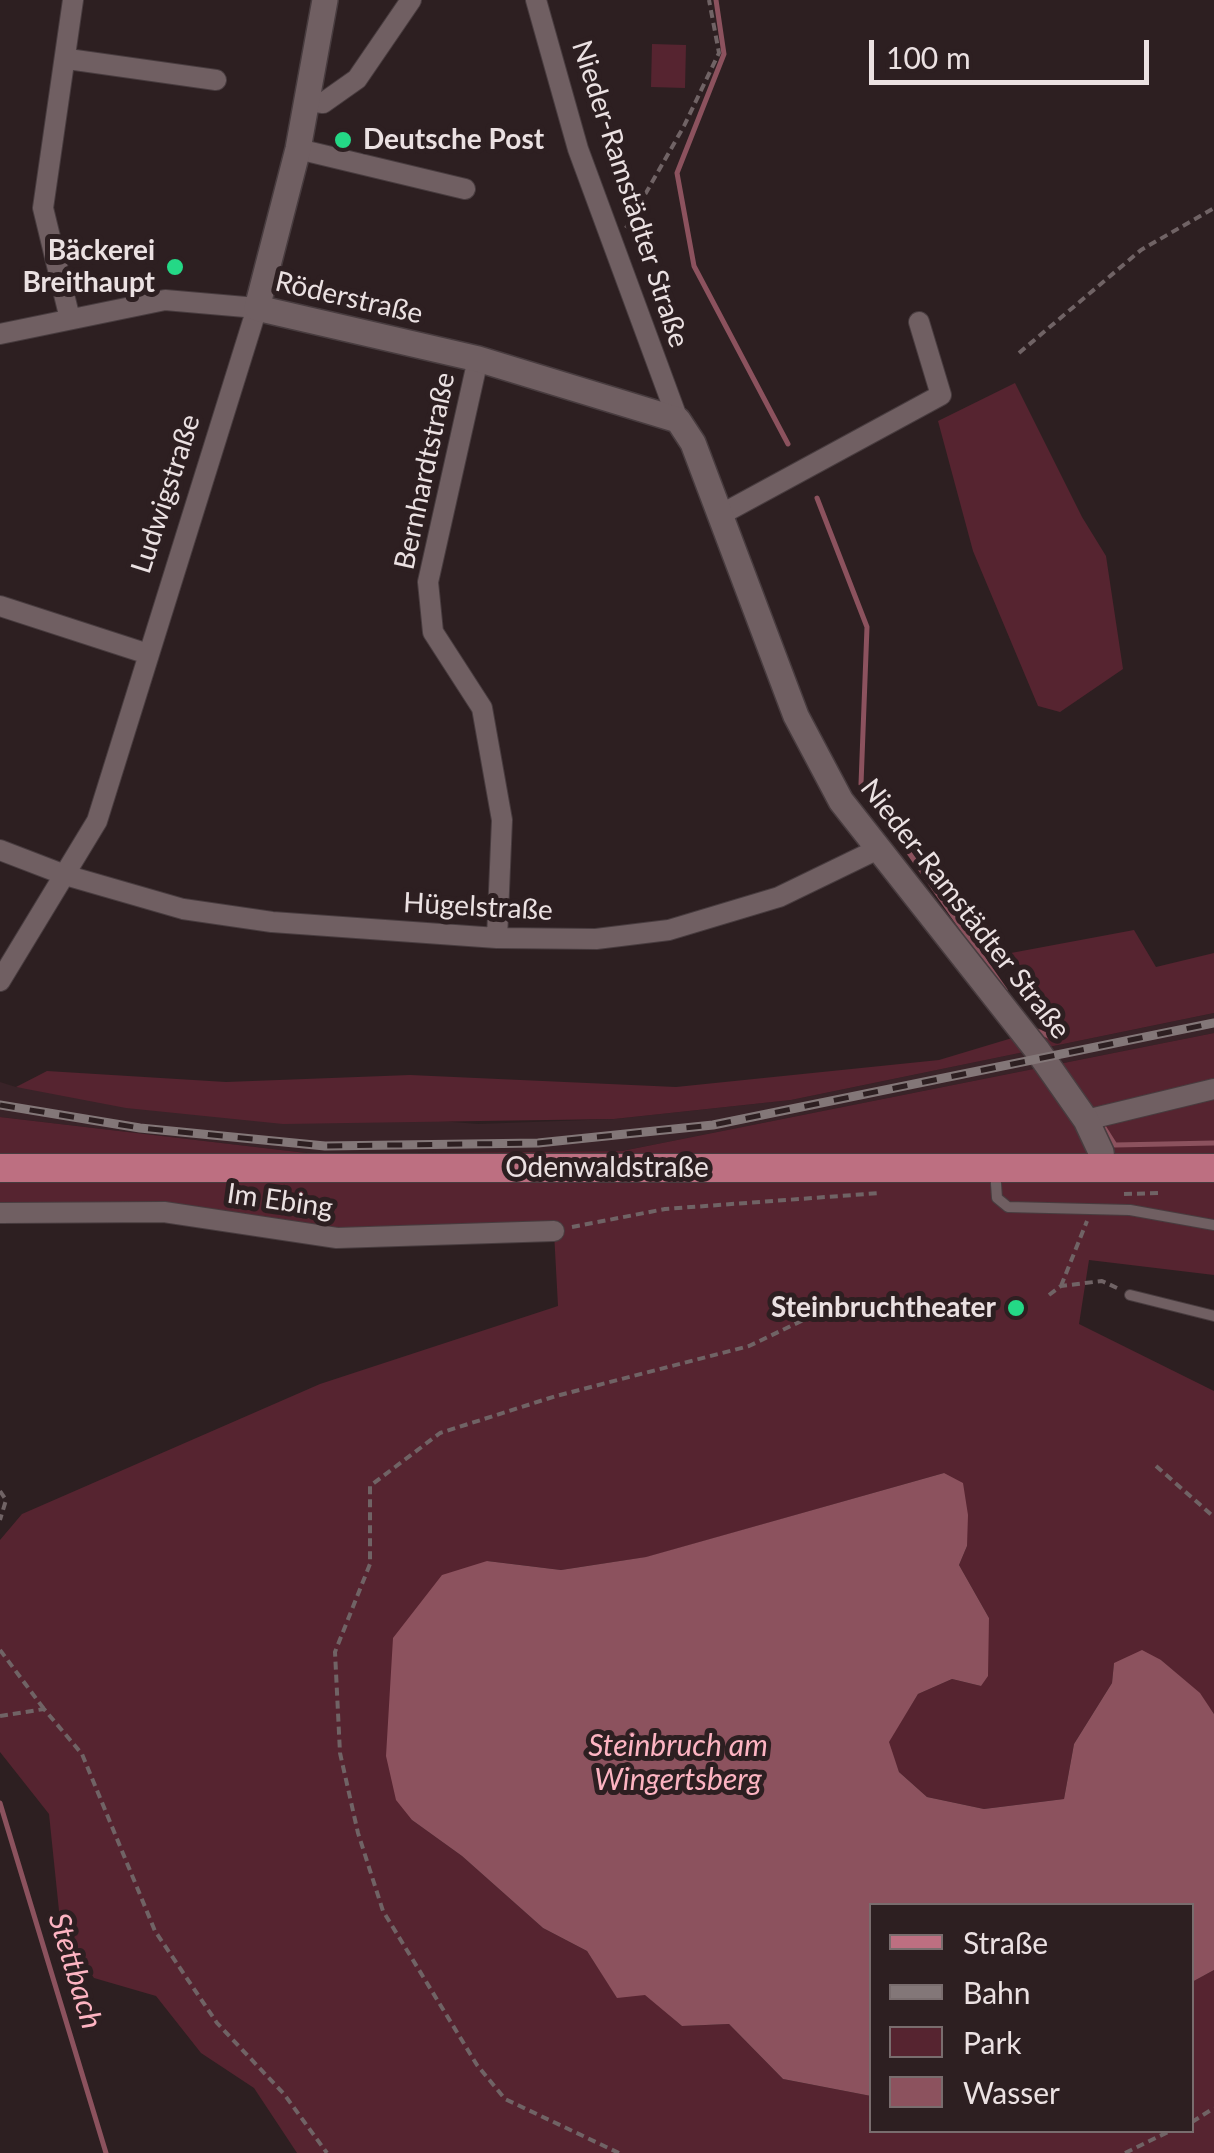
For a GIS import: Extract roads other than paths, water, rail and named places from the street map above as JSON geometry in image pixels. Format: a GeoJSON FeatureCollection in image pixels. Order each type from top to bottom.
{"type":"FeatureCollection","features":[{"type":"Feature","properties":{"kind":"main road","name":"Odenwaldstraße"},"geometry":{"type":"LineString","coordinates":[[0,1168],[1214,1168]]}},
{"type":"Feature","properties":{"kind":"street"},"geometry":{"type":"LineString","coordinates":[[70,319],[43,208],[68,59],[73,0]]}},
{"type":"Feature","properties":{"kind":"street","name":"Ludwigstraße"},"geometry":{"type":"LineString","coordinates":[[0,981],[97,820],[257,308],[298,149],[325,0]]}},
{"type":"Feature","properties":{"kind":"street"},"geometry":{"type":"LineString","coordinates":[[308,101],[323,103],[357,78],[411,0]]}},
{"type":"Feature","properties":{"kind":"street","name":"Nieder-Ramstädter Straße"},"geometry":{"type":"LineString","coordinates":[[536,0],[578,148],[612,248],[678,420],[693,442],[796,716],[841,801],[1016,1022],[1086,1120],[1101,1152],[1103,1168]]}},
{"type":"Feature","properties":{"kind":"street"},"geometry":{"type":"LineString","coordinates":[[68,59],[216,80]]}},
{"type":"Feature","properties":{"kind":"street"},"geometry":{"type":"LineString","coordinates":[[298,149],[464,189]]}},
{"type":"Feature","properties":{"kind":"street","name":"Röderstraße"},"geometry":{"type":"LineString","coordinates":[[0,334],[165,300],[257,308],[478,358],[678,420]]}},
{"type":"Feature","properties":{"kind":"street"},"geometry":{"type":"LineString","coordinates":[[720,515],[941,395],[919,322]]}},
{"type":"Feature","properties":{"kind":"street","name":"Bernhardtstraße"},"geometry":{"type":"LineString","coordinates":[[478,358],[428,582],[433,632],[482,708],[502,820],[497,938]]}},
{"type":"Feature","properties":{"kind":"street"},"geometry":{"type":"LineString","coordinates":[[0,606],[148,654]]}},
{"type":"Feature","properties":{"kind":"street","name":"Hügelstraße"},"geometry":{"type":"LineString","coordinates":[[0,850],[65,875],[183,909],[272,922],[497,938],[596,939],[669,930],[778,897],[878,850]]}},
{"type":"Feature","properties":{"kind":"street"},"geometry":{"type":"LineString","coordinates":[[1086,1120],[1214,1089]]}},
{"type":"Feature","properties":{"kind":"street","name":"Im Ebing"},"geometry":{"type":"LineString","coordinates":[[0,1213],[164,1212],[337,1238],[554,1231]]}},
{"type":"Feature","properties":{"kind":"lane"},"geometry":{"type":"LineString","coordinates":[[996,1169],[997,1198],[1008,1206],[1130,1210],[1214,1225]]}},
{"type":"Feature","properties":{"kind":"lane"},"geometry":{"type":"LineString","coordinates":[[1130,1294],[1214,1316]]}},
{"type":"Feature","properties":{"kind":"water","name":"Steinbruch am Wingertsberg"},"geometry":{"type":"Polygon","coordinates":[[[944,1473],[963,1483],[967,1546],[959,1565],[989,1618],[988,1676],[981,1686],[952,1679],[918,1694],[889,1742],[899,1772],[927,1797],[984,1809],[1064,1799],[1074,1744],[1112,1683],[1114,1663],[1142,1650],[1161,1660],[1200,1693],[1214,1714],[1214,1970],[1194,1981],[1194,1903],[869,1903],[869,2096],[783,2079],[729,2024],[682,2026],[645,1995],[617,1998],[587,1951],[543,1928],[462,1856],[412,1820],[396,1800],[386,1756],[393,1638],[442,1575],[487,1561],[561,1570],[646,1557],[944,1473]]]}},
{"type":"Feature","properties":{"kind":"waterway"},"geometry":{"type":"LineString","coordinates":[[716,0],[724,54],[677,173],[694,266],[788,444]]}},
{"type":"Feature","properties":{"kind":"waterway"},"geometry":{"type":"LineString","coordinates":[[817,498],[867,627],[861,784],[1005,990]]}},
{"type":"Feature","properties":{"kind":"waterway"},"geometry":{"type":"LineString","coordinates":[[1035,1030],[1053,1038]]}},
{"type":"Feature","properties":{"kind":"waterway"},"geometry":{"type":"LineString","coordinates":[[1103,1126],[1115,1145],[1214,1143]]}},
{"type":"Feature","properties":{"kind":"waterway","name":"Stettbach"},"geometry":{"type":"LineString","coordinates":[[0,1803],[106,2153]]}},
{"type":"Feature","properties":{"kind":"railway"},"geometry":{"type":"LineString","coordinates":[[0,1105],[140,1128],[325,1146],[538,1143],[713,1125],[1214,1023]]}},
{"type":"Feature","properties":{"kind":"place","name":"Deutsche Post"},"geometry":{"type":"Point","coordinates":[343,140]}},
{"type":"Feature","properties":{"kind":"place","name":"Bäckerei Breithaupt"},"geometry":{"type":"Point","coordinates":[175,267]}},
{"type":"Feature","properties":{"kind":"place","name":"Steinbruchtheater"},"geometry":{"type":"Point","coordinates":[1016,1308]}}]}
